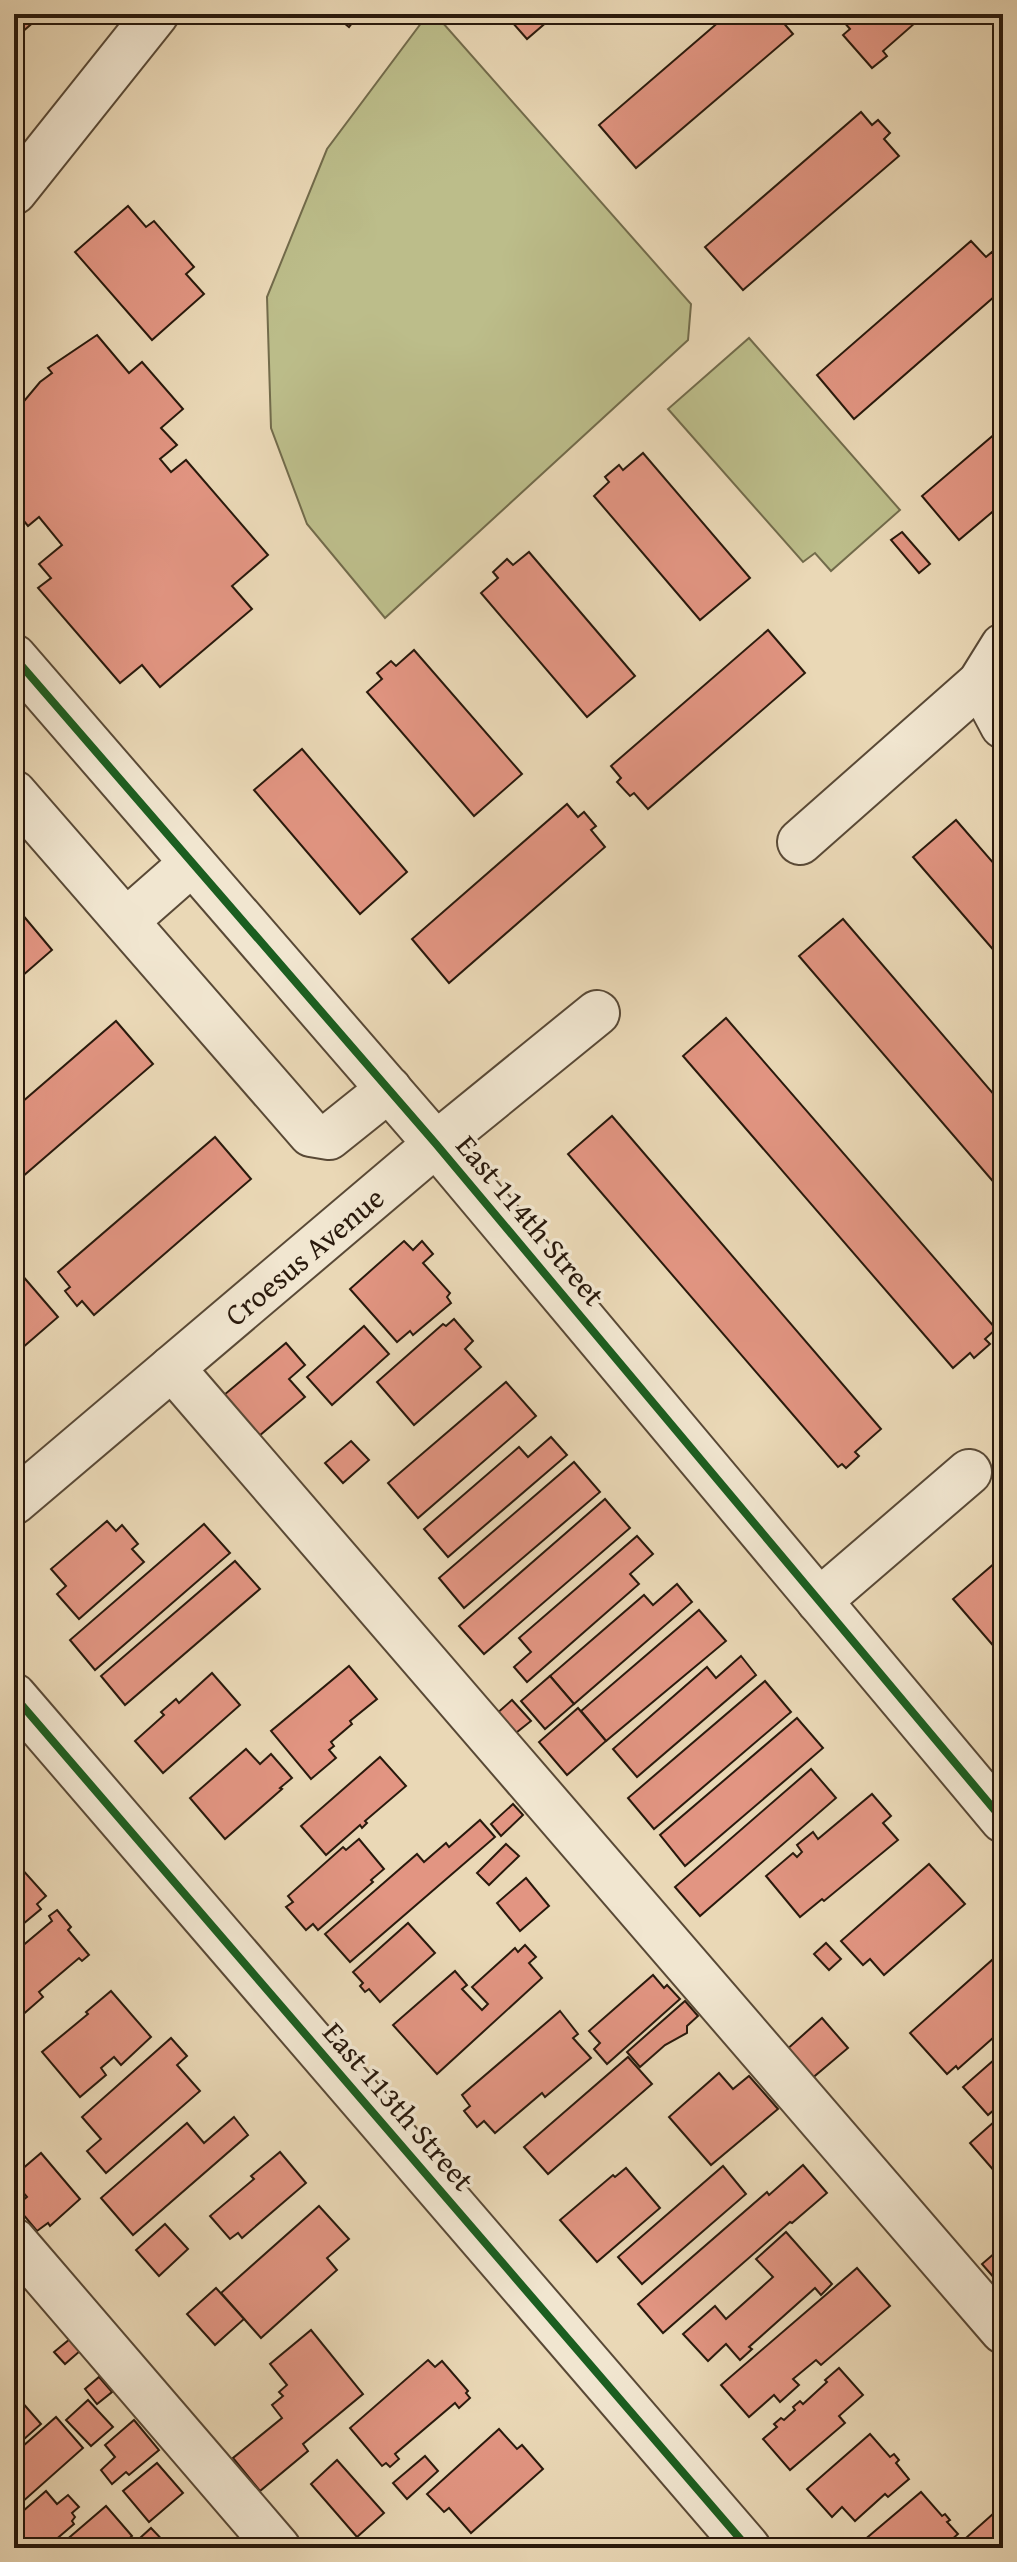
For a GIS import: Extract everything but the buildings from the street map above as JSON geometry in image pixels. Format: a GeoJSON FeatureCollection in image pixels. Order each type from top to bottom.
{"type":"FeatureCollection","features":[{"type":"Feature","properties":{"kind":"street"},"geometry":{"type":"LineString","coordinates":[[14,192],[156,14]]}},
{"type":"Feature","properties":{"kind":"street"},"geometry":{"type":"LineString","coordinates":[[800,842],[980,683],[1003,646]]}},
{"type":"Feature","properties":{"kind":"street","name":"East 114th Street"},"geometry":{"type":"LineString","coordinates":[[14,657],[436,1144],[1003,1820]]}},
{"type":"Feature","properties":{"kind":"street"},"geometry":{"type":"LineString","coordinates":[[980,683],[1003,726]]}},
{"type":"Feature","properties":{"kind":"street"},"geometry":{"type":"LineString","coordinates":[[14,793],[311,1134],[329,1137],[389,1089]]}},
{"type":"Feature","properties":{"kind":"street"},"geometry":{"type":"LineString","coordinates":[[126,921],[192,863]]}},
{"type":"Feature","properties":{"kind":"street","name":"Croesus Avenue"},"geometry":{"type":"LineString","coordinates":[[14,1502],[436,1144],[597,1013]]}},
{"type":"Feature","properties":{"kind":"street"},"geometry":{"type":"LineString","coordinates":[[172,1368],[1003,2331]]}},
{"type":"Feature","properties":{"kind":"street"},"geometry":{"type":"LineString","coordinates":[[819,1601],[969,1472]]}},
{"type":"Feature","properties":{"kind":"street","name":"East 113th Street"},"geometry":{"type":"LineString","coordinates":[[14,1696],[748,2548]]}},
{"type":"Feature","properties":{"kind":"street"},"geometry":{"type":"LineString","coordinates":[[14,2241],[278,2548]]}},
{"type":"Feature","properties":{"kind":"green space"},"geometry":{"type":"Polygon","coordinates":[[[428,14],[435,14],[691,304],[688,340],[385,618],[307,524],[271,428],[267,297],[327,149],[428,14]]]}},
{"type":"Feature","properties":{"kind":"green space"},"geometry":{"type":"Polygon","coordinates":[[[749,338],[900,510],[831,571],[815,553],[803,562],[668,409],[749,338]]]}},
{"type":"Feature","properties":{"kind":"cycle path"},"geometry":{"type":"LineString","coordinates":[[14,657],[436,1144],[1003,1820]]}},
{"type":"Feature","properties":{"kind":"cycle path"},"geometry":{"type":"LineString","coordinates":[[14,1696],[748,2548]]}}]}
